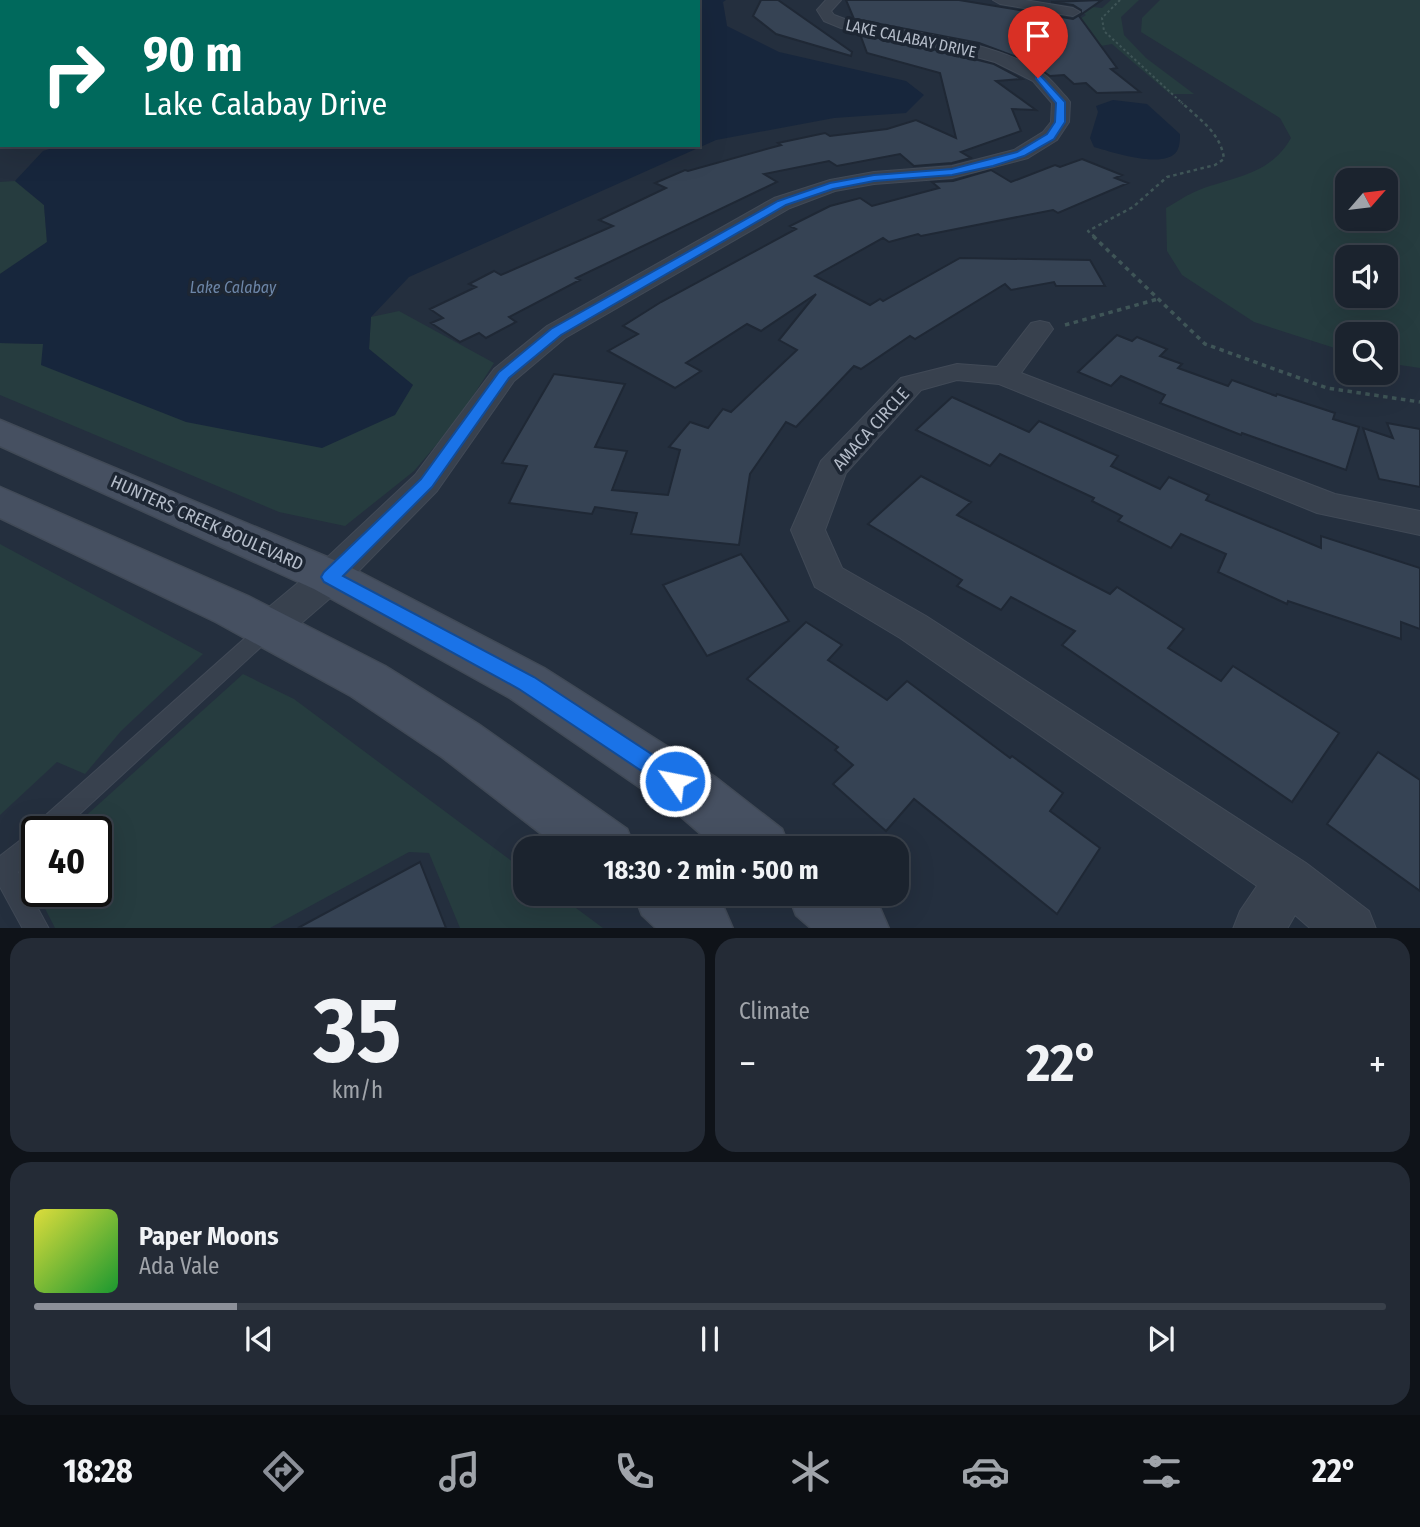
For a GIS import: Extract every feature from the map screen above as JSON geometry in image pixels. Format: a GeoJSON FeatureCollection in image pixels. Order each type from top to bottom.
{"type":"FeatureCollection","features":[{"type":"Feature","properties":{"kind":"street","name":"LAKE CALABAY DRIVE"},"geometry":{"type":"LineString","coordinates":[[270,628],[330,577],[426,483],[504,375],[556,332],[782,203],[830,186],[874,178],[952,172],[990,164],[1021,154],[1050,136],[1060,122],[1061,102],[1038,78],[983,54],[846,25],[829,18],[824,10],[834,0]]}},
{"type":"Feature","properties":{"kind":"street"},"geometry":{"type":"LineString","coordinates":[[1000,0],[1073,12]]}},
{"type":"Feature","properties":{"kind":"street"},"geometry":{"type":"LineString","coordinates":[[1004,376],[1040,329]]}},
{"type":"Feature","properties":{"kind":"street","name":"AMACA CIRCLE"},"geometry":{"type":"LineString","coordinates":[[1350,928],[1289,880],[913,627],[828,577],[808,530],[832,470],[912,384],[957,372],[1004,376],[1329,505],[1420,523]]}},
{"type":"Feature","properties":{"kind":"street","name":"HUNTERS CREEK BOULEVARD"},"geometry":{"type":"LineString","coordinates":[[0,432],[330,577],[527,683],[696,795],[746,836]]}},
{"type":"Feature","properties":{"kind":"street"},"geometry":{"type":"LineString","coordinates":[[0,501],[270,628],[370,682],[461,742],[589,836]]}},
{"type":"Feature","properties":{"kind":"street"},"geometry":{"type":"LineString","coordinates":[[1259,928],[1289,880]]}},
{"type":"Feature","properties":{"kind":"street"},"geometry":{"type":"LineString","coordinates":[[677,906],[702,928]]}},
{"type":"Feature","properties":{"kind":"street"},"geometry":{"type":"LineString","coordinates":[[831,906],[858,928]]}},
{"type":"Feature","properties":{"kind":"lane"},"geometry":{"type":"LineString","coordinates":[[62,816],[270,628]]}},
{"type":"Feature","properties":{"kind":"lane"},"geometry":{"type":"LineString","coordinates":[[21,853],[2,870],[36,928]]}},
{"type":"Feature","properties":{"kind":"path"},"geometry":{"type":"LineString","coordinates":[[1120,0],[1102,18],[1104,31],[1215,134],[1223,149],[1224,159],[1215,166],[1167,177],[1157,183],[1133,207],[1088,231],[1205,344],[1327,387],[1420,402]]}},
{"type":"Feature","properties":{"kind":"path"},"geometry":{"type":"LineString","coordinates":[[1040,329],[1078,323],[1158,299]]}},
{"type":"Feature","properties":{"kind":"green space"},"geometry":{"type":"Polygon","coordinates":[[[1111,0],[1139,0],[1121,17],[1124,35],[1146,58],[1194,94],[1170,94],[1112,44],[1101,46],[1080,19],[1086,15],[1081,11],[1093,7],[1102,8],[1111,0]]]}},
{"type":"Feature","properties":{"kind":"green space"},"geometry":{"type":"Polygon","coordinates":[[[1160,0],[1420,0],[1420,368],[1398,365],[1398,322],[1335,322],[1335,348],[1254,322],[1182,275],[1167,251],[1166,208],[1195,192],[1262,167],[1283,150],[1291,138],[1280,118],[1141,32],[1142,18],[1160,0]]]}},
{"type":"Feature","properties":{"kind":"green space"},"geometry":{"type":"Polygon","coordinates":[[[15,181],[44,205],[47,242],[0,274],[0,182],[15,181]]]}},
{"type":"Feature","properties":{"kind":"green space"},"geometry":{"type":"Polygon","coordinates":[[[399,311],[494,363],[459,418],[414,471],[345,526],[279,512],[0,395],[0,343],[44,344],[413,385],[369,349],[371,317],[399,311]]]}},
{"type":"Feature","properties":{"kind":"green space"},"geometry":{"type":"Polygon","coordinates":[[[0,544],[203,654],[121,731],[85,774],[57,762],[0,815],[0,544]]]}},
{"type":"Feature","properties":{"kind":"green space"},"geometry":{"type":"Polygon","coordinates":[[[243,674],[294,699],[513,862],[513,906],[573,906],[603,928],[460,928],[429,853],[409,852],[270,928],[55,928],[44,907],[112,907],[112,816],[86,816],[243,674]]]}},
{"type":"Feature","properties":{"kind":"water","name":"Lake Calabay"},"geometry":{"type":"Polygon","coordinates":[[[700,0],[726,0],[723,2],[727,26],[779,52],[906,81],[924,95],[906,113],[834,118],[716,140],[409,277],[371,317],[369,349],[413,385],[395,415],[322,448],[186,422],[41,365],[43,344],[0,343],[0,274],[47,242],[44,205],[15,181],[43,151],[56,147],[700,147],[700,0]]]}},
{"type":"Feature","properties":{"kind":"water"},"geometry":{"type":"Polygon","coordinates":[[[1113,100],[1147,104],[1180,134],[1177,151],[1162,159],[1150,159],[1094,147],[1090,138],[1098,112],[1096,106],[1113,100]]]}},
{"type":"Feature","properties":{"kind":"building"},"geometry":{"type":"Polygon","coordinates":[[[761,0],[778,0],[852,52],[851,56],[776,34],[753,16],[761,0]]]}},
{"type":"Feature","properties":{"kind":"building"},"geometry":{"type":"Polygon","coordinates":[[[846,0],[959,0],[1073,19],[1081,14],[1081,10],[1073,5],[1051,2],[1102,0],[1079,16],[1117,68],[1111,69],[1140,92],[1097,93],[1086,83],[1074,84],[1064,75],[1050,76],[1027,61],[979,43],[854,19],[846,0]]]}},
{"type":"Feature","properties":{"kind":"building"},"geometry":{"type":"Polygon","coordinates":[[[860,34],[994,64],[1022,79],[996,81],[1036,110],[1012,109],[1021,131],[961,152],[971,158],[952,163],[914,166],[900,154],[837,166],[829,161],[764,174],[777,182],[576,278],[580,280],[509,317],[516,322],[486,338],[479,333],[460,342],[431,323],[443,318],[430,309],[476,287],[469,284],[494,271],[501,275],[613,226],[599,220],[666,188],[655,183],[685,170],[781,145],[778,143],[825,133],[830,136],[887,129],[916,120],[956,138],[940,73],[867,53],[860,34]]]}},
{"type":"Feature","properties":{"kind":"building"},"geometry":{"type":"Polygon","coordinates":[[[1082,159],[1122,175],[1115,178],[1128,183],[1058,213],[1053,210],[921,236],[918,234],[889,242],[883,238],[815,276],[870,305],[880,299],[883,301],[960,258],[1090,260],[1105,286],[1056,286],[1054,282],[1011,290],[1005,284],[915,339],[910,336],[861,369],[854,366],[796,427],[786,422],[750,474],[739,545],[631,534],[637,513],[595,507],[592,514],[509,503],[527,466],[502,463],[554,374],[625,384],[595,447],[627,451],[612,490],[668,495],[680,450],[669,447],[690,422],[708,428],[723,409],[731,412],[797,350],[779,340],[816,294],[761,331],[747,324],[686,363],[701,371],[675,388],[608,351],[638,334],[623,326],[661,302],[796,229],[790,226],[830,206],[860,198],[872,206],[939,188],[932,182],[953,181],[991,170],[1011,182],[1055,165],[1060,167],[1082,159]]]}},
{"type":"Feature","properties":{"kind":"building"},"geometry":{"type":"Polygon","coordinates":[[[1117,335],[1132,341],[1137,337],[1167,349],[1160,356],[1182,364],[1178,368],[1228,386],[1232,380],[1276,396],[1277,394],[1335,413],[1333,419],[1359,427],[1346,470],[1242,433],[1241,435],[1160,403],[1165,395],[1121,376],[1111,386],[1078,372],[1117,335]]]}},
{"type":"Feature","properties":{"kind":"building"},"geometry":{"type":"Polygon","coordinates":[[[952,397],[1029,432],[1039,421],[1118,456],[1111,466],[1160,489],[1169,477],[1209,495],[1206,500],[1321,548],[1321,536],[1420,568],[1420,629],[1401,622],[1401,639],[1288,601],[1287,604],[1218,572],[1226,554],[1181,534],[1171,548],[1118,521],[1122,516],[1092,501],[1094,498],[1000,454],[990,466],[916,430],[952,397]]]}},
{"type":"Feature","properties":{"kind":"building"},"geometry":{"type":"Polygon","coordinates":[[[1387,423],[1420,429],[1420,487],[1379,479],[1363,428],[1393,438],[1387,423]]]}},
{"type":"Feature","properties":{"kind":"building"},"geometry":{"type":"Polygon","coordinates":[[[921,476],[971,502],[957,515],[1110,594],[1117,587],[1184,629],[1168,648],[1221,681],[1233,666],[1339,733],[1292,802],[1062,645],[1075,631],[1011,597],[1001,610],[957,586],[962,580],[868,524],[921,476]]]}},
{"type":"Feature","properties":{"kind":"building"},"geometry":{"type":"Polygon","coordinates":[[[741,554],[789,621],[707,656],[663,585],[741,554]]]}},
{"type":"Feature","properties":{"kind":"building"},"geometry":{"type":"Polygon","coordinates":[[[806,622],[842,645],[828,660],[887,700],[907,681],[1010,758],[1012,756],[1063,793],[1050,811],[1100,848],[1057,914],[914,799],[886,831],[833,784],[853,765],[835,750],[838,747],[747,679],[806,622]]]}},
{"type":"Feature","properties":{"kind":"building"},"geometry":{"type":"Polygon","coordinates":[[[1378,752],[1420,780],[1420,891],[1327,824],[1378,752]]]}},
{"type":"Feature","properties":{"kind":"building"},"geometry":{"type":"Polygon","coordinates":[[[420,862],[446,928],[298,928],[420,862]]]}},
{"type":"Feature","properties":{"kind":"route"},"geometry":{"type":"LineString","coordinates":[[675,781],[527,683],[330,577],[426,483],[504,375],[556,332],[782,203],[830,186],[874,178],[952,172],[1021,154],[1050,136],[1060,122],[1061,102],[1038,78]]}}]}
